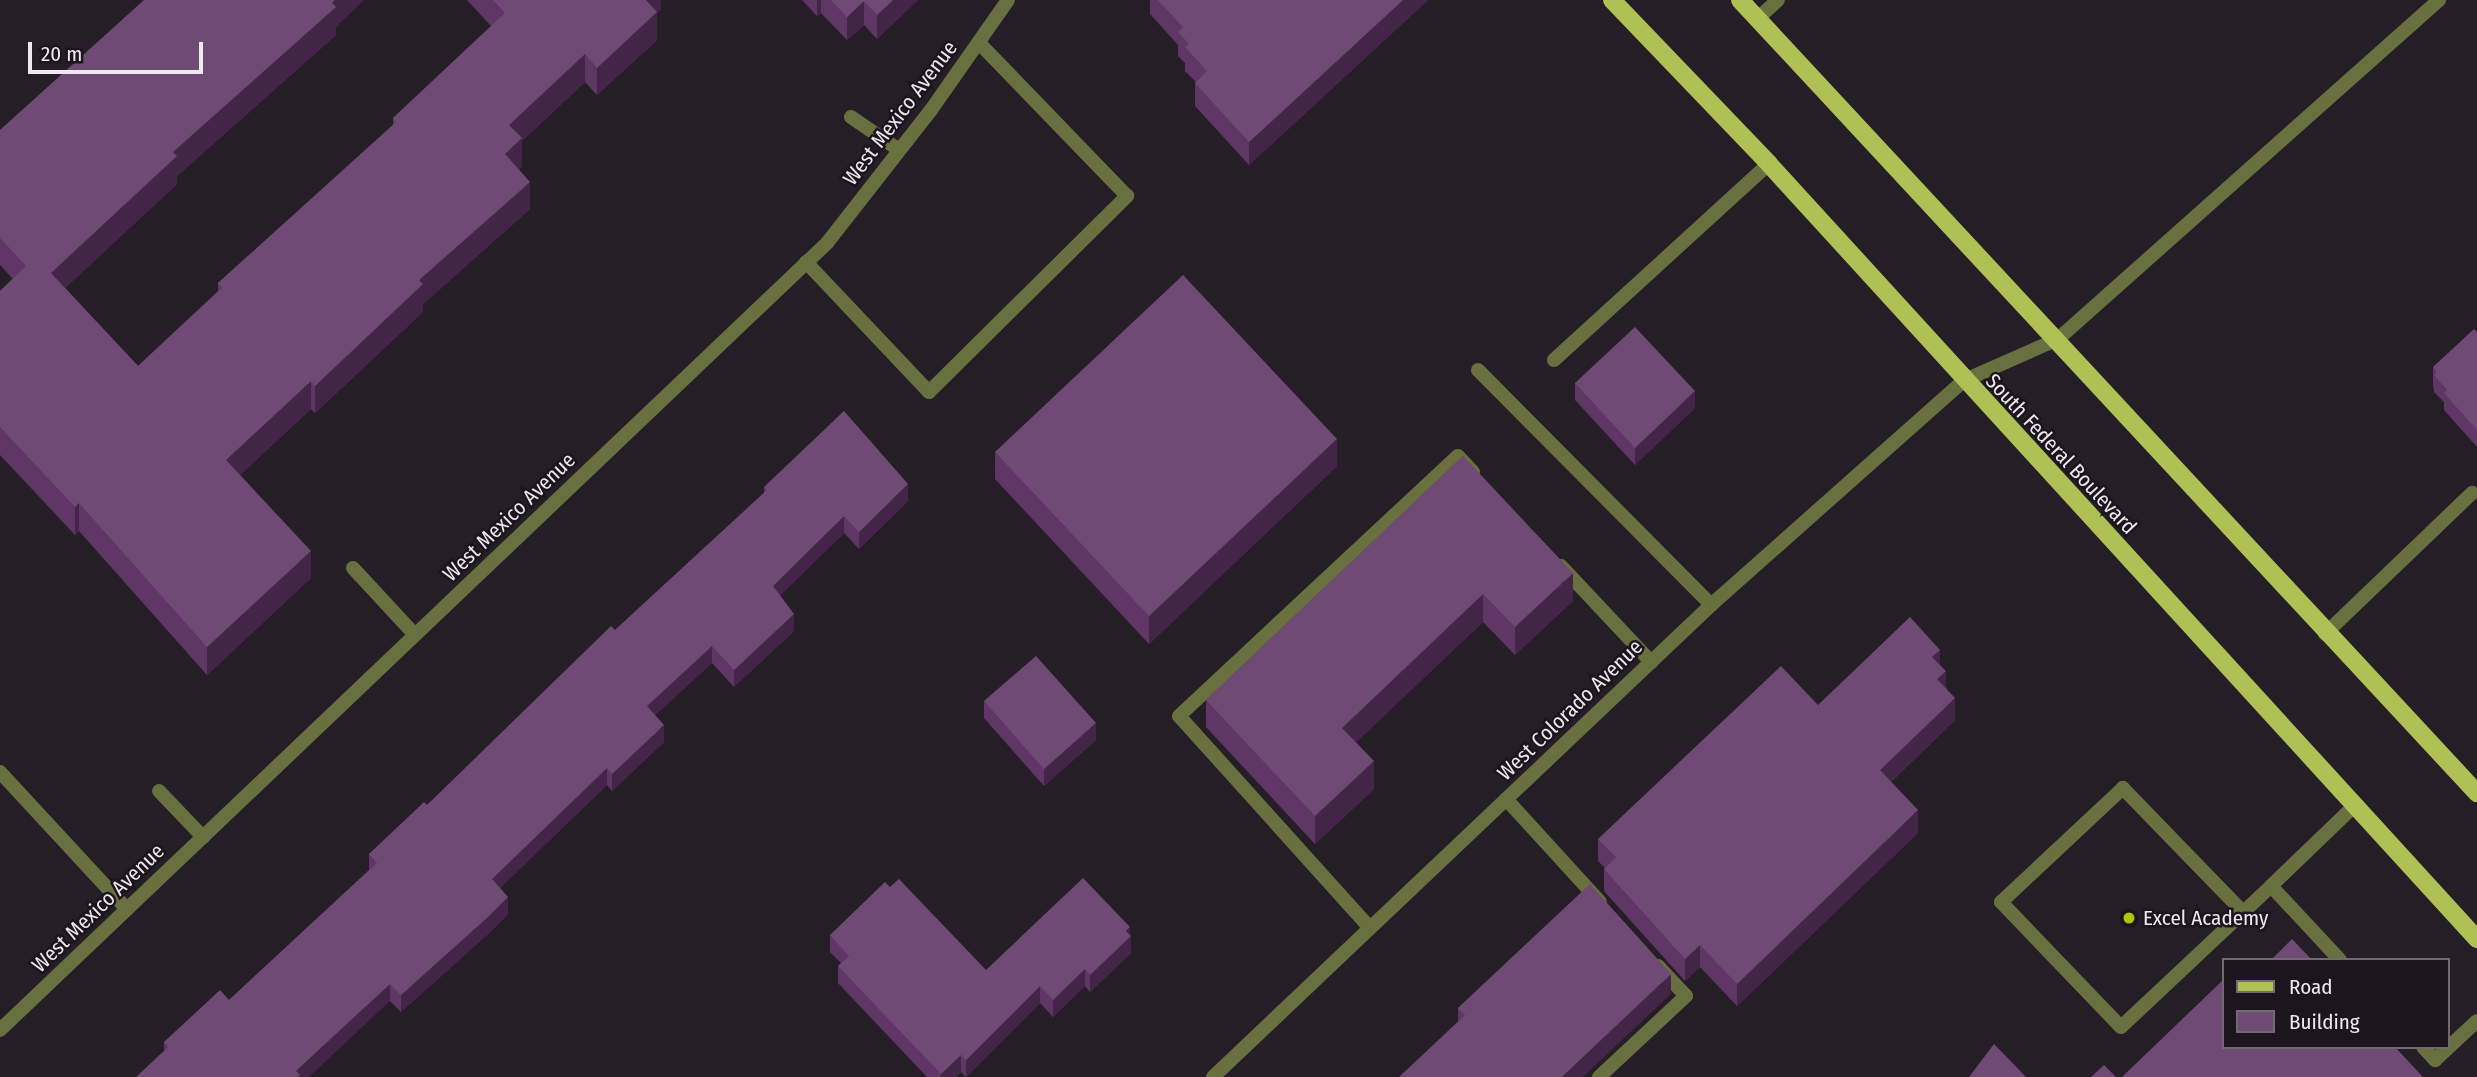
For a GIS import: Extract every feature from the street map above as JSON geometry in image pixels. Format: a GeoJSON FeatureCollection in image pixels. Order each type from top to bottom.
{"type":"FeatureCollection","features":[{"type":"Feature","properties":{"kind":"main road","name":"South Federal Boulevard"},"geometry":{"type":"LineString","coordinates":[[1612,0],[1769,164],[2353,807],[2477,939]]}},
{"type":"Feature","properties":{"kind":"main road"},"geometry":{"type":"LineString","coordinates":[[1740,0],[2058,339],[2325,634],[2477,793]]}},
{"type":"Feature","properties":{"kind":"street","name":"West Mexico Avenue"},"geometry":{"type":"LineString","coordinates":[[0,1030],[827,243],[979,43],[1008,0]]}},
{"type":"Feature","properties":{"kind":"street"},"geometry":{"type":"LineString","coordinates":[[1757,19],[1778,0]]}},
{"type":"Feature","properties":{"kind":"street","name":"West Colorado Avenue"},"geometry":{"type":"LineString","coordinates":[[1213,1077],[1711,605],[1963,380],[2058,339],[2439,0]]}},
{"type":"Feature","properties":{"kind":"street"},"geometry":{"type":"LineString","coordinates":[[806,262],[929,392],[1127,196],[979,43]]}},
{"type":"Feature","properties":{"kind":"street"},"geometry":{"type":"LineString","coordinates":[[851,117],[899,150]]}},
{"type":"Feature","properties":{"kind":"street"},"geometry":{"type":"LineString","coordinates":[[1554,360],[1769,164]]}},
{"type":"Feature","properties":{"kind":"street"},"geometry":{"type":"LineString","coordinates":[[1478,370],[1711,605]]}},
{"type":"Feature","properties":{"kind":"street"},"geometry":{"type":"LineString","coordinates":[[1370,928],[1179,716],[1458,456],[1486,486]]}},
{"type":"Feature","properties":{"kind":"street"},"geometry":{"type":"LineString","coordinates":[[2325,634],[2472,493]]}},
{"type":"Feature","properties":{"kind":"street"},"geometry":{"type":"LineString","coordinates":[[1550,554],[1651,662]]}},
{"type":"Feature","properties":{"kind":"street"},"geometry":{"type":"LineString","coordinates":[[353,568],[415,635]]}},
{"type":"Feature","properties":{"kind":"street"},"geometry":{"type":"LineString","coordinates":[[0,772],[127,909]]}},
{"type":"Feature","properties":{"kind":"street"},"geometry":{"type":"LineString","coordinates":[[2243,912],[2123,788],[2001,902],[2121,1027],[2271,886],[2353,807]]}},
{"type":"Feature","properties":{"kind":"street"},"geometry":{"type":"LineString","coordinates":[[159,791],[203,837]]}},
{"type":"Feature","properties":{"kind":"street"},"geometry":{"type":"LineString","coordinates":[[1506,800],[1614,918]]}},
{"type":"Feature","properties":{"kind":"street"},"geometry":{"type":"LineString","coordinates":[[2271,886],[2338,958]]}},
{"type":"Feature","properties":{"kind":"street"},"geometry":{"type":"LineString","coordinates":[[1599,1077],[1686,996],[1650,957]]}},
{"type":"Feature","properties":{"kind":"street"},"geometry":{"type":"LineString","coordinates":[[2449,1047],[2477,1021]]}},
{"type":"Feature","properties":{"kind":"street"},"geometry":{"type":"LineString","coordinates":[[2425,1049],[2435,1060],[2447,1049]]}},
{"type":"Feature","properties":{"kind":"building"},"geometry":{"type":"Polygon","coordinates":[[[144,0],[335,0],[332,3],[336,7],[173,152],[177,156],[51,273],[138,366],[222,288],[218,283],[396,122],[393,118],[505,13],[493,0],[646,0],[657,12],[597,68],[585,54],[509,125],[522,138],[505,154],[530,182],[419,280],[423,284],[315,386],[311,381],[226,460],[311,551],[207,647],[79,503],[75,507],[0,427],[0,291],[26,266],[0,238],[0,130],[144,0]]]}},
{"type":"Feature","properties":{"kind":"building"},"geometry":{"type":"Polygon","coordinates":[[[831,0],[893,0],[877,15],[864,1],[847,17],[831,0]]]}},
{"type":"Feature","properties":{"kind":"building"},"geometry":{"type":"Polygon","coordinates":[[[1158,0],[1403,0],[1249,142],[1195,83],[1207,71],[1185,47],[1189,44],[1178,32],[1183,27],[1158,0]]]}},
{"type":"Feature","properties":{"kind":"building"},"geometry":{"type":"Polygon","coordinates":[[[1183,275],[1337,439],[1149,616],[995,452],[1183,275]]]}},
{"type":"Feature","properties":{"kind":"building"},"geometry":{"type":"Polygon","coordinates":[[[1635,327],[1695,391],[1635,448],[1575,383],[1635,327]]]}},
{"type":"Feature","properties":{"kind":"building"},"geometry":{"type":"Polygon","coordinates":[[[2474,329],[2477,332],[2477,430],[2444,393],[2447,390],[2434,375],[2437,372],[2433,367],[2474,329]]]}},
{"type":"Feature","properties":{"kind":"building"},"geometry":{"type":"Polygon","coordinates":[[[844,411],[908,484],[859,532],[844,516],[773,586],[794,614],[734,670],[712,646],[647,706],[664,725],[612,774],[607,768],[492,879],[508,897],[488,917],[401,995],[390,984],[296,1071],[300,1075],[297,1077],[136,1077],[168,1047],[164,1042],[220,990],[229,1000],[377,863],[369,854],[424,802],[427,805],[611,626],[615,630],[767,490],[764,487],[844,411]]]}},
{"type":"Feature","properties":{"kind":"building"},"geometry":{"type":"Polygon","coordinates":[[[1463,456],[1573,573],[1515,627],[1483,594],[1342,728],[1374,761],[1315,816],[1206,700],[1463,456]]]}},
{"type":"Feature","properties":{"kind":"building"},"geometry":{"type":"Polygon","coordinates":[[[1910,617],[1940,650],[1932,657],[1946,671],[1937,679],[1955,698],[1880,770],[1918,810],[1737,984],[1700,945],[1685,959],[1604,869],[1616,857],[1598,839],[1781,666],[1818,705],[1910,617]]]}},
{"type":"Feature","properties":{"kind":"building"},"geometry":{"type":"Polygon","coordinates":[[[1036,656],[1096,723],[1044,769],[984,701],[1036,656]]]}},
{"type":"Feature","properties":{"kind":"building"},"geometry":{"type":"Polygon","coordinates":[[[1083,878],[1130,927],[1126,931],[1131,936],[1090,975],[1085,969],[1053,1000],[1040,986],[966,1060],[961,1055],[941,1074],[838,966],[849,956],[830,935],[885,882],[890,887],[899,879],[986,970],[1083,878]]]}},
{"type":"Feature","properties":{"kind":"building"},"geometry":{"type":"Polygon","coordinates":[[[1590,884],[1671,974],[1562,1077],[1399,1077],[1465,1015],[1458,1008],[1590,884]]]}},
{"type":"Feature","properties":{"kind":"building"},"geometry":{"type":"Polygon","coordinates":[[[2292,939],[2310,958],[2273,958],[2292,939]]]}},
{"type":"Feature","properties":{"kind":"building"},"geometry":{"type":"Polygon","coordinates":[[[2222,981],[2222,1049],[2397,1049],[2423,1077],[2122,1077],[2222,981]]]}},
{"type":"Feature","properties":{"kind":"building"},"geometry":{"type":"Polygon","coordinates":[[[1994,1044],[2026,1077],[1969,1077],[1994,1044]]]}},
{"type":"Feature","properties":{"kind":"building"},"geometry":{"type":"Polygon","coordinates":[[[2104,1065],[2116,1077],[2091,1077],[2104,1065]]]}},
{"type":"Feature","properties":{"kind":"place","name":"Excel Academy"},"geometry":{"type":"Point","coordinates":[2129,918]}}]}
